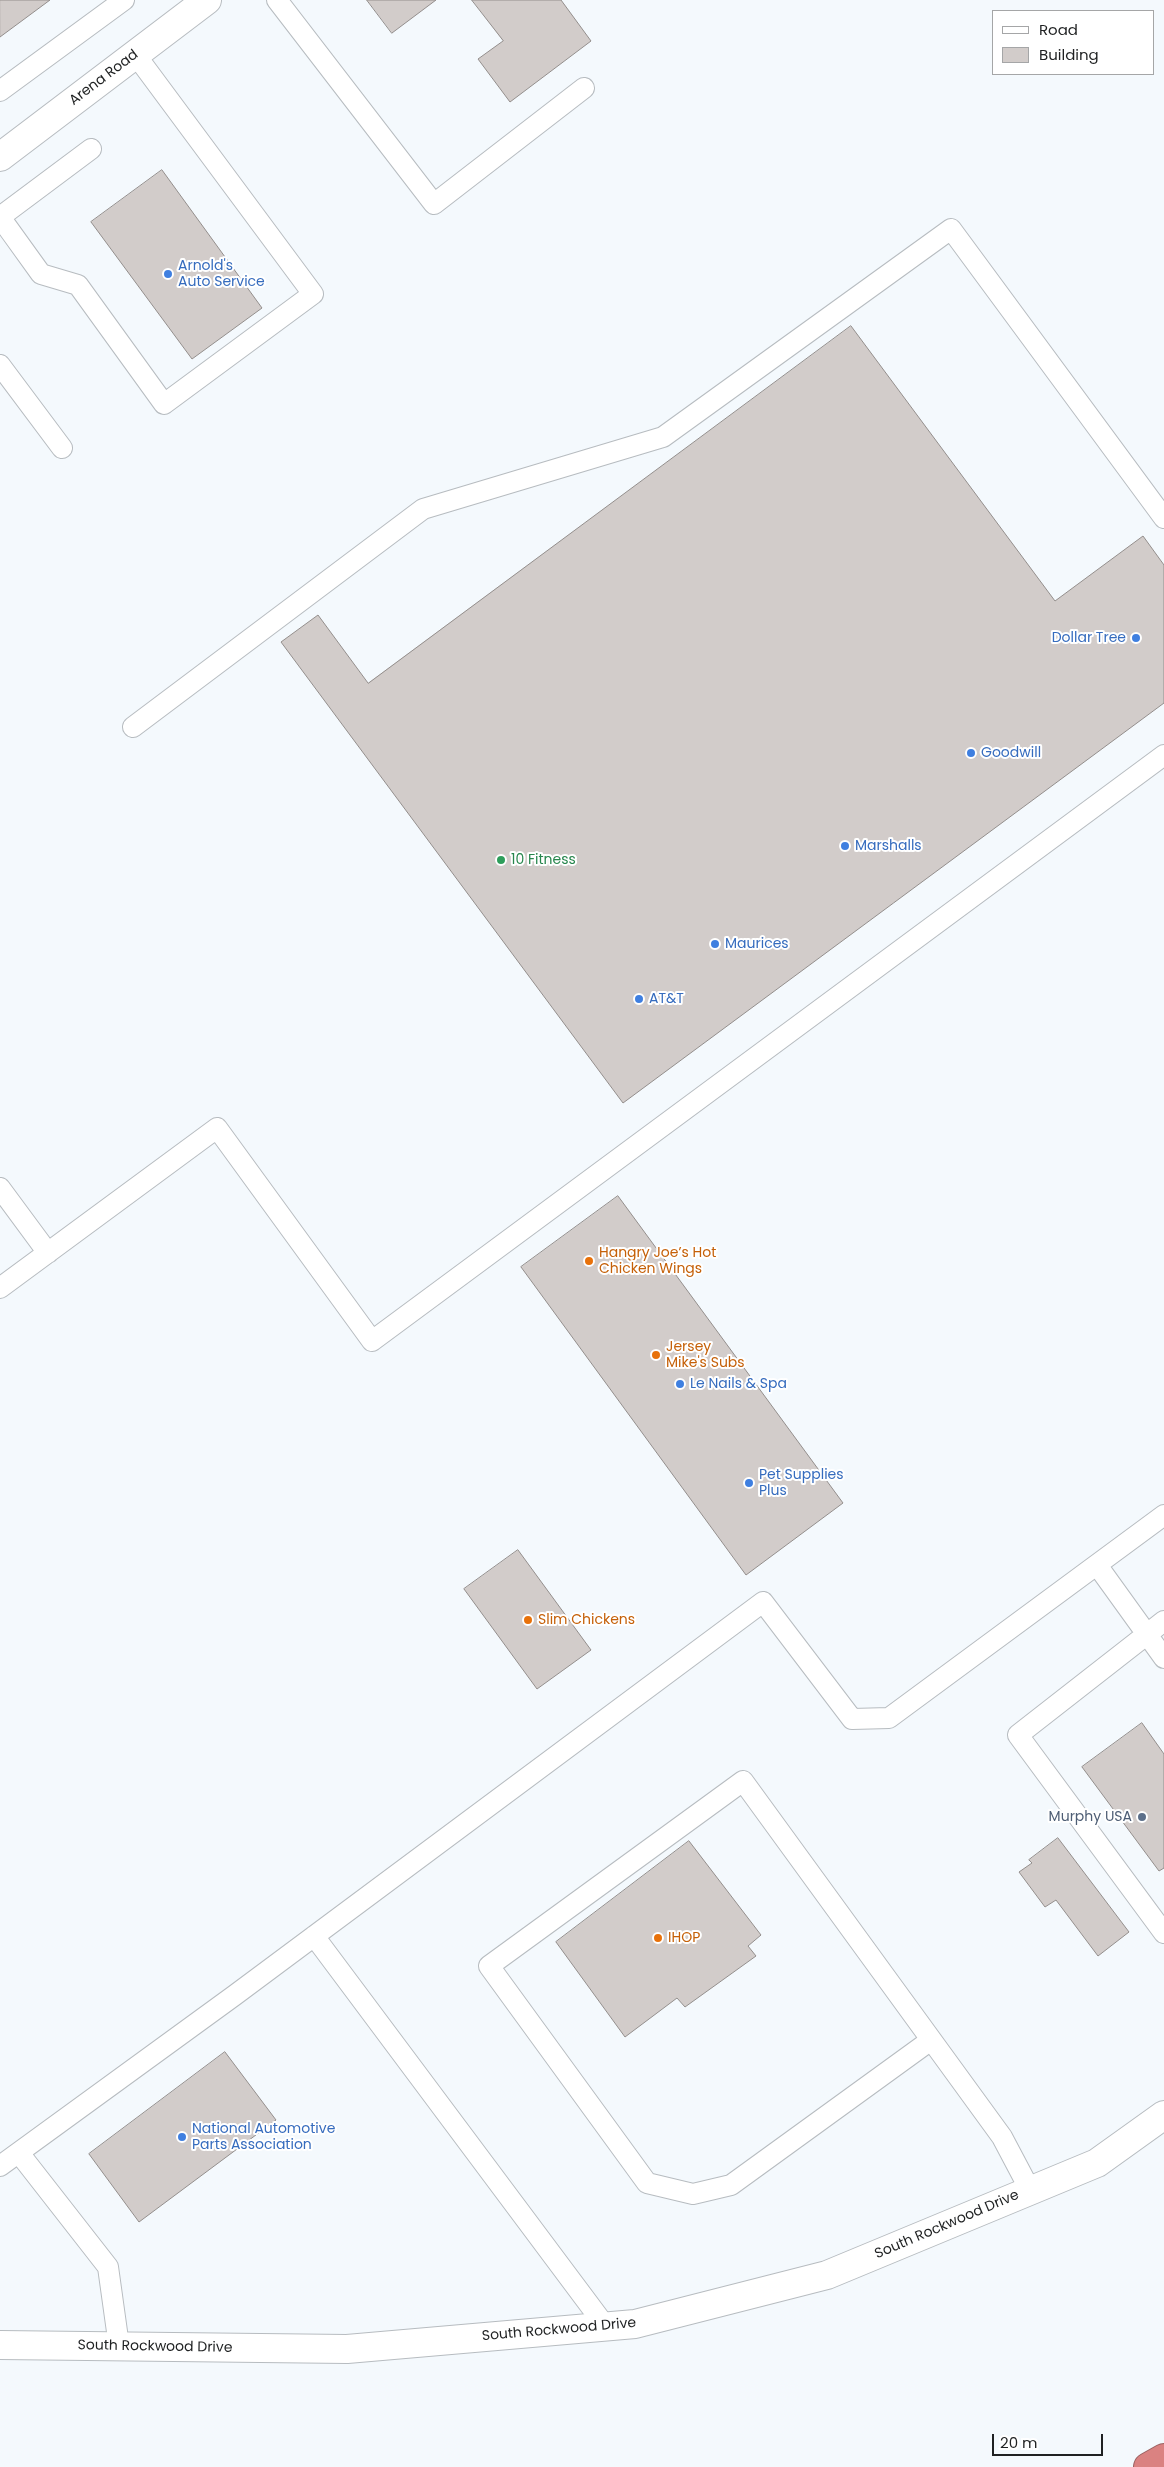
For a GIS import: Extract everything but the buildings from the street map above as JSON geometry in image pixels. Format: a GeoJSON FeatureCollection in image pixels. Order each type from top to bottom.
{"type":"FeatureCollection","features":[{"type":"Feature","properties":{"kind":"highway"},"geometry":{"type":"LineString","coordinates":[[1148,2467],[1164,2458]]}},
{"type":"Feature","properties":{"kind":"main road","name":"Arena Road"},"geometry":{"type":"LineString","coordinates":[[0,157],[208,0]]}},
{"type":"Feature","properties":{"kind":"main road","name":"South Rockwood Drive"},"geometry":{"type":"LineString","coordinates":[[0,2345],[347,2349],[635,2324],[827,2275],[1097,2163],[1164,2115]]}},
{"type":"Feature","properties":{"kind":"lane"},"geometry":{"type":"LineString","coordinates":[[0,91],[124,0]]}},
{"type":"Feature","properties":{"kind":"lane"},"geometry":{"type":"LineString","coordinates":[[277,0],[434,204],[584,88]]}},
{"type":"Feature","properties":{"kind":"lane"},"geometry":{"type":"LineString","coordinates":[[91,149],[3,227],[41,274],[78,286],[164,404],[313,294],[135,54]]}},
{"type":"Feature","properties":{"kind":"lane"},"geometry":{"type":"LineString","coordinates":[[133,727],[423,509],[663,437],[951,229],[1164,518]]}},
{"type":"Feature","properties":{"kind":"lane"},"geometry":{"type":"LineString","coordinates":[[0,365],[62,448]]}},
{"type":"Feature","properties":{"kind":"lane"},"geometry":{"type":"LineString","coordinates":[[0,1288],[217,1128],[372,1341],[1164,754]]}},
{"type":"Feature","properties":{"kind":"lane"},"geometry":{"type":"LineString","coordinates":[[0,1188],[48,1252]]}},
{"type":"Feature","properties":{"kind":"lane"},"geometry":{"type":"LineString","coordinates":[[0,2166],[314,1936],[763,1602],[852,1719],[889,1718],[1164,1515]]}},
{"type":"Feature","properties":{"kind":"lane"},"geometry":{"type":"LineString","coordinates":[[1096,1565],[1164,1658]]}},
{"type":"Feature","properties":{"kind":"lane"},"geometry":{"type":"LineString","coordinates":[[1164,1621],[1018,1735],[1164,1933]]}},
{"type":"Feature","properties":{"kind":"lane"},"geometry":{"type":"LineString","coordinates":[[931,2040],[731,2186],[693,2194],[647,2183],[489,1966],[744,1781],[1002,2137],[1030,2190]]}},
{"type":"Feature","properties":{"kind":"lane"},"geometry":{"type":"LineString","coordinates":[[314,1936],[606,2327]]}},
{"type":"Feature","properties":{"kind":"lane"},"geometry":{"type":"LineString","coordinates":[[19,2153],[108,2267],[120,2346]]}},
{"type":"Feature","properties":{"kind":"place","name":"Arnold's Auto Service"},"geometry":{"type":"Point","coordinates":[168,274]}},
{"type":"Feature","properties":{"kind":"place","name":"Dollar Tree"},"geometry":{"type":"Point","coordinates":[1136,638]}},
{"type":"Feature","properties":{"kind":"place","name":"Goodwill"},"geometry":{"type":"Point","coordinates":[971,753]}},
{"type":"Feature","properties":{"kind":"place","name":"Marshalls"},"geometry":{"type":"Point","coordinates":[845,846]}},
{"type":"Feature","properties":{"kind":"place","name":"10 Fitness"},"geometry":{"type":"Point","coordinates":[501,860]}},
{"type":"Feature","properties":{"kind":"place","name":"Maurices"},"geometry":{"type":"Point","coordinates":[715,944]}},
{"type":"Feature","properties":{"kind":"place","name":"AT&T"},"geometry":{"type":"Point","coordinates":[639,999]}},
{"type":"Feature","properties":{"kind":"place","name":"Hangry Joe’s Hot Chicken Wings"},"geometry":{"type":"Point","coordinates":[589,1261]}},
{"type":"Feature","properties":{"kind":"place","name":"Jersey Mike's Subs"},"geometry":{"type":"Point","coordinates":[656,1355]}},
{"type":"Feature","properties":{"kind":"place","name":"Le Nails & Spa"},"geometry":{"type":"Point","coordinates":[680,1384]}},
{"type":"Feature","properties":{"kind":"place","name":"Pet Supplies Plus"},"geometry":{"type":"Point","coordinates":[749,1483]}},
{"type":"Feature","properties":{"kind":"place","name":"Slim Chickens"},"geometry":{"type":"Point","coordinates":[528,1620]}},
{"type":"Feature","properties":{"kind":"place","name":"Murphy USA"},"geometry":{"type":"Point","coordinates":[1142,1817]}},
{"type":"Feature","properties":{"kind":"place","name":"IHOP"},"geometry":{"type":"Point","coordinates":[658,1938]}},
{"type":"Feature","properties":{"kind":"place","name":"National Automotive Parts Association"},"geometry":{"type":"Point","coordinates":[182,2137]}}]}
